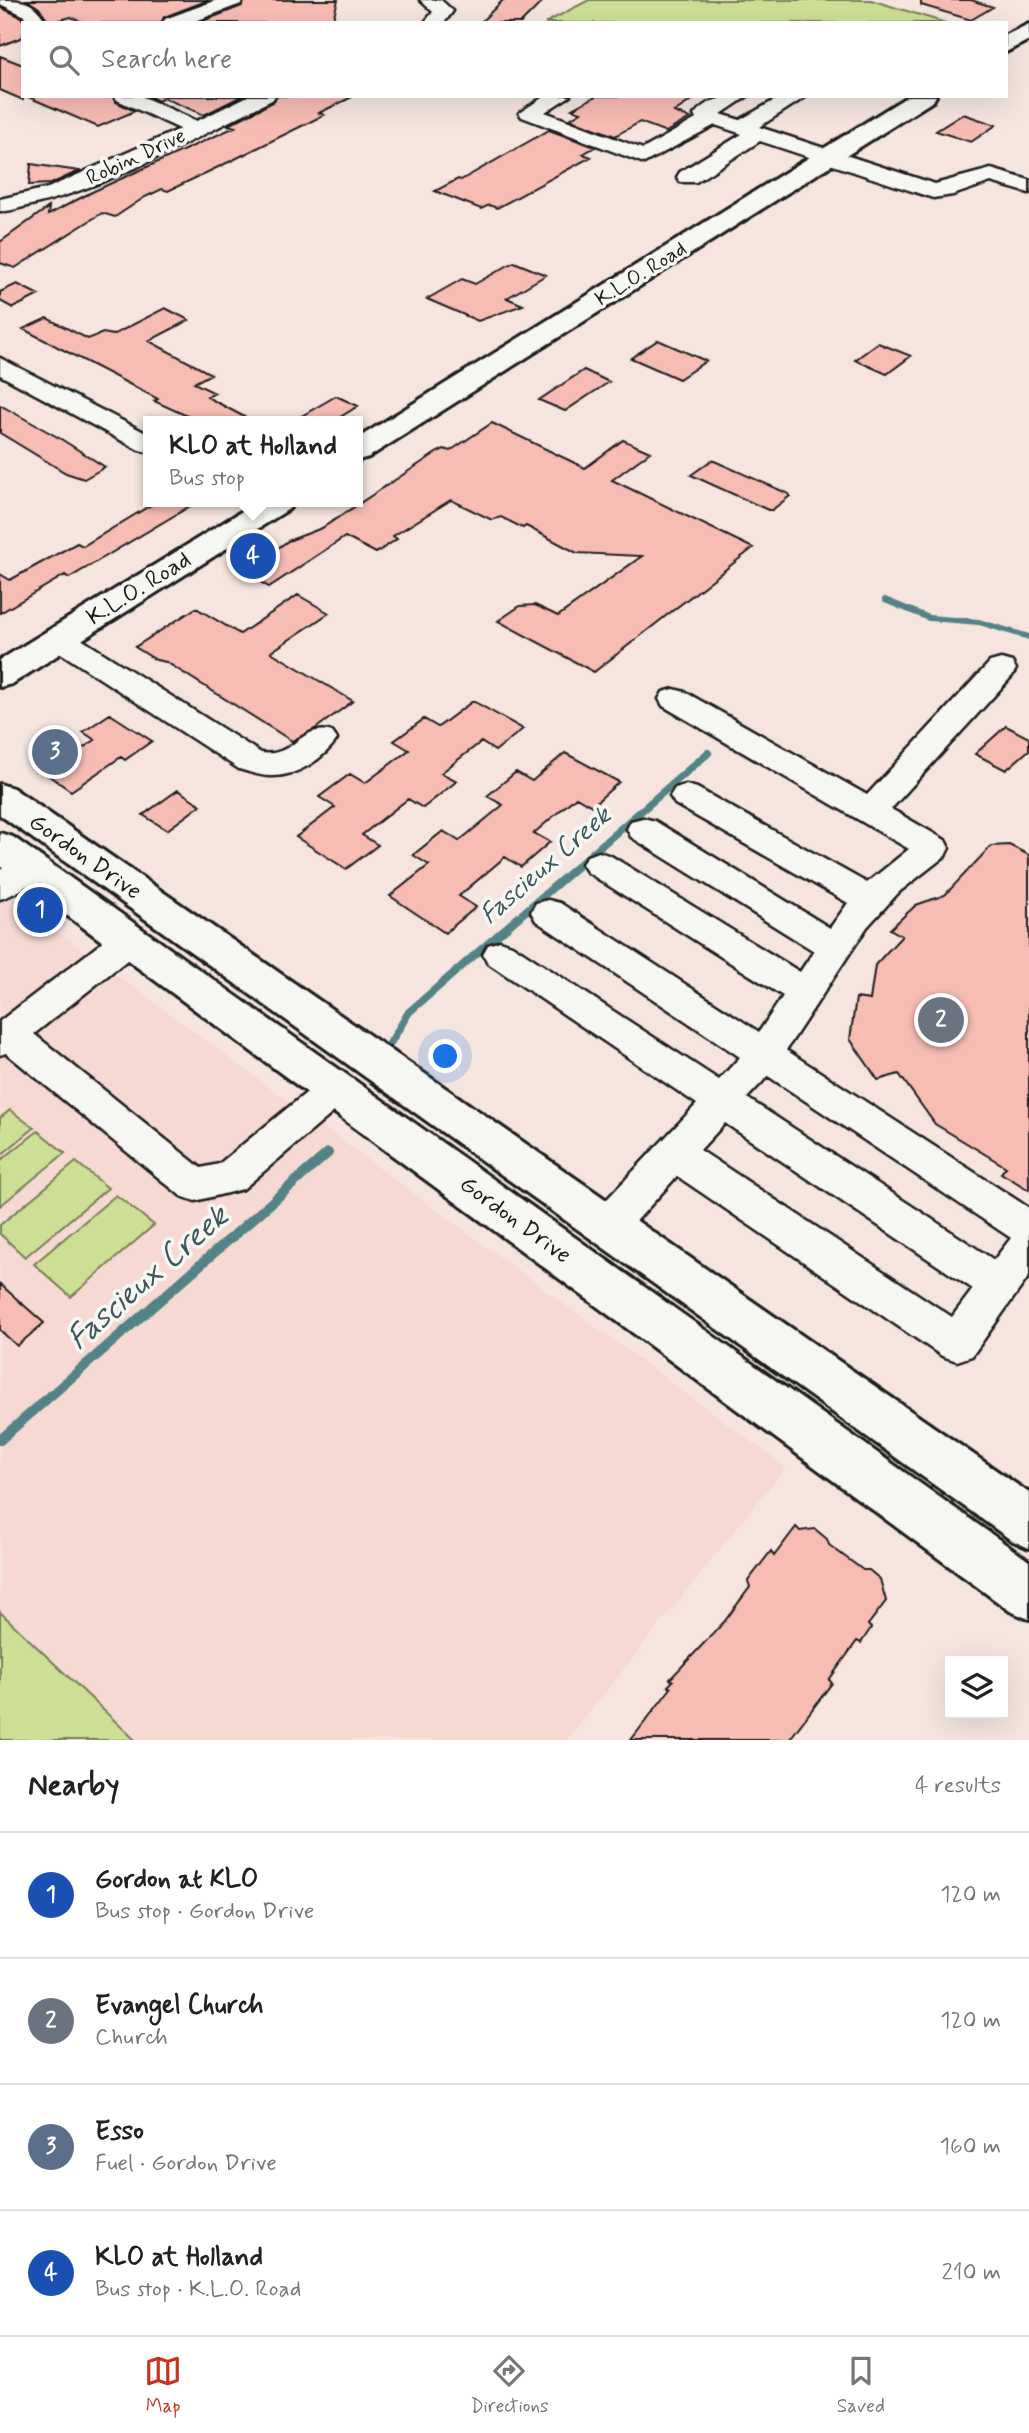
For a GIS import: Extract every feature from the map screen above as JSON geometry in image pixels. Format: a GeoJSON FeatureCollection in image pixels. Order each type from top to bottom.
{"type":"FeatureCollection","features":[{"type":"Feature","properties":{"kind":"main road"},"geometry":{"type":"LineString","coordinates":[[1008,26],[1029,13]]}},
{"type":"Feature","properties":{"kind":"main road"},"geometry":{"type":"LineString","coordinates":[[1008,44],[1029,31]]}},
{"type":"Feature","properties":{"kind":"main road","name":"K.L.O. Road"},"geometry":{"type":"LineString","coordinates":[[363,449],[817,154],[892,98]]}},
{"type":"Feature","properties":{"kind":"main road","name":"K.L.O. Road"},"geometry":{"type":"LineString","coordinates":[[363,423],[817,154],[921,98]]}},
{"type":"Feature","properties":{"kind":"main road","name":"K.L.O. Road"},"geometry":{"type":"LineString","coordinates":[[0,646],[227,507]]}},
{"type":"Feature","properties":{"kind":"main road","name":"K.L.O. Road"},"geometry":{"type":"LineString","coordinates":[[0,676],[263,507]]}},
{"type":"Feature","properties":{"kind":"main road","name":"Gordon Drive"},"geometry":{"type":"LineString","coordinates":[[0,797],[1029,1523]]}},
{"type":"Feature","properties":{"kind":"main road","name":"Gordon Drive"},"geometry":{"type":"LineString","coordinates":[[9,867],[129,940],[1029,1592]]}},
{"type":"Feature","properties":{"kind":"street"},"geometry":{"type":"LineString","coordinates":[[7,0],[30,11],[37,21]]}},
{"type":"Feature","properties":{"kind":"street"},"geometry":{"type":"LineString","coordinates":[[177,21],[234,0]]}},
{"type":"Feature","properties":{"kind":"street"},"geometry":{"type":"LineString","coordinates":[[429,0],[444,11],[435,21]]}},
{"type":"Feature","properties":{"kind":"street"},"geometry":{"type":"LineString","coordinates":[[128,98],[198,129]]}},
{"type":"Feature","properties":{"kind":"street","name":"Robin Drive"},"geometry":{"type":"LineString","coordinates":[[1,208],[55,193],[261,98]]}},
{"type":"Feature","properties":{"kind":"street"},"geometry":{"type":"LineString","coordinates":[[556,98],[529,113],[645,157],[713,118]]}},
{"type":"Feature","properties":{"kind":"street"},"geometry":{"type":"LineString","coordinates":[[734,98],[704,115],[933,191],[945,190],[991,175],[1029,187]]}},
{"type":"Feature","properties":{"kind":"street"},"geometry":{"type":"LineString","coordinates":[[688,177],[794,98]]}},
{"type":"Feature","properties":{"kind":"street"},"geometry":{"type":"LineString","coordinates":[[0,365],[143,441]]}},
{"type":"Feature","properties":{"kind":"street"},"geometry":{"type":"LineString","coordinates":[[60,639],[250,761],[267,768],[282,766],[301,756],[321,739]]}},
{"type":"Feature","properties":{"kind":"street"},"geometry":{"type":"LineString","coordinates":[[872,810],[1001,669]]}},
{"type":"Feature","properties":{"kind":"street"},"geometry":{"type":"LineString","coordinates":[[607,1226],[764,1053],[855,918],[887,883],[933,848],[872,810],[828,789],[674,699]]}},
{"type":"Feature","properties":{"kind":"street"},"geometry":{"type":"LineString","coordinates":[[686,796],[872,901]]}},
{"type":"Feature","properties":{"kind":"street"},"geometry":{"type":"LineString","coordinates":[[643,829],[835,948]]}},
{"type":"Feature","properties":{"kind":"street"},"geometry":{"type":"LineString","coordinates":[[599,864],[806,993]]}},
{"type":"Feature","properties":{"kind":"street"},"geometry":{"type":"LineString","coordinates":[[548,912],[1029,1228]]}},
{"type":"Feature","properties":{"kind":"street"},"geometry":{"type":"LineString","coordinates":[[129,940],[4,1038],[195,1185],[229,1178],[335,1090]]}},
{"type":"Feature","properties":{"kind":"street"},"geometry":{"type":"LineString","coordinates":[[500,954],[999,1285]]}},
{"type":"Feature","properties":{"kind":"street"},"geometry":{"type":"LineString","coordinates":[[674,1153],[957,1343],[1029,1244]]}},
{"type":"Feature","properties":{"kind":"shaded area"},"geometry":{"type":"Polygon","coordinates":[[[0,889],[786,1467],[567,1740],[0,1740],[0,889]]]}},
{"type":"Feature","properties":{"kind":"green space"},"geometry":{"type":"Polygon","coordinates":[[[589,0],[871,0],[939,21],[549,21],[589,0]]]}},
{"type":"Feature","properties":{"kind":"green space"},"geometry":{"type":"Polygon","coordinates":[[[10,1110],[34,1128],[0,1156],[0,1118],[10,1110]]]}},
{"type":"Feature","properties":{"kind":"green space"},"geometry":{"type":"Polygon","coordinates":[[[38,1131],[65,1153],[0,1206],[0,1161],[38,1131]]]}},
{"type":"Feature","properties":{"kind":"green space"},"geometry":{"type":"Polygon","coordinates":[[[76,1162],[108,1188],[25,1257],[0,1234],[0,1225],[76,1162]]]}},
{"type":"Feature","properties":{"kind":"green space"},"geometry":{"type":"Polygon","coordinates":[[[116,1195],[154,1225],[71,1297],[34,1264],[116,1195]]]}},
{"type":"Feature","properties":{"kind":"green space"},"geometry":{"type":"Polygon","coordinates":[[[0,1612],[135,1740],[0,1740],[0,1612]]]}},
{"type":"Feature","properties":{"kind":"building"},"geometry":{"type":"Polygon","coordinates":[[[27,0],[209,0],[164,17],[162,21],[80,21],[71,17],[48,21],[39,8],[27,0]]]}},
{"type":"Feature","properties":{"kind":"building"},"geometry":{"type":"Polygon","coordinates":[[[245,0],[338,0],[333,21],[203,21],[242,6],[245,0]]]}},
{"type":"Feature","properties":{"kind":"building"},"geometry":{"type":"Polygon","coordinates":[[[503,0],[544,0],[523,21],[482,21],[503,0]]]}},
{"type":"Feature","properties":{"kind":"building"},"geometry":{"type":"Polygon","coordinates":[[[921,0],[971,0],[993,7],[971,20],[921,5],[921,0]]]}},
{"type":"Feature","properties":{"kind":"building"},"geometry":{"type":"Polygon","coordinates":[[[0,7],[24,21],[21,21],[21,38],[0,46],[0,7]]]}},
{"type":"Feature","properties":{"kind":"building"},"geometry":{"type":"Polygon","coordinates":[[[0,56],[21,64],[23,100],[0,90],[0,56]]]}},
{"type":"Feature","properties":{"kind":"building"},"geometry":{"type":"Polygon","coordinates":[[[31,98],[113,98],[135,111],[98,127],[31,98]]]}},
{"type":"Feature","properties":{"kind":"building"},"geometry":{"type":"Polygon","coordinates":[[[164,98],[238,98],[204,115],[164,98]]]}},
{"type":"Feature","properties":{"kind":"building"},"geometry":{"type":"Polygon","coordinates":[[[276,98],[350,98],[319,113],[324,115],[233,160],[168,191],[162,189],[145,197],[115,217],[102,213],[15,268],[0,263],[0,242],[49,207],[48,215],[235,127],[228,125],[273,102],[276,98]]]}},
{"type":"Feature","properties":{"kind":"building"},"geometry":{"type":"Polygon","coordinates":[[[592,98],[695,98],[674,112],[690,118],[666,132],[640,122],[615,136],[570,119],[581,112],[572,109],[592,98]]]}},
{"type":"Feature","properties":{"kind":"building"},"geometry":{"type":"Polygon","coordinates":[[[963,114],[996,125],[971,142],[936,131],[963,114]]]}},
{"type":"Feature","properties":{"kind":"building"},"geometry":{"type":"Polygon","coordinates":[[[549,130],[595,147],[583,154],[591,157],[497,208],[489,205],[481,209],[435,191],[461,180],[549,130]]]}},
{"type":"Feature","properties":{"kind":"building"},"geometry":{"type":"Polygon","coordinates":[[[31,164],[79,171],[51,184],[29,185],[31,164]]]}},
{"type":"Feature","properties":{"kind":"building"},"geometry":{"type":"Polygon","coordinates":[[[514,262],[546,275],[507,298],[523,305],[478,321],[427,299],[462,279],[475,284],[514,262]]]}},
{"type":"Feature","properties":{"kind":"building"},"geometry":{"type":"Polygon","coordinates":[[[17,284],[39,295],[13,308],[0,301],[0,292],[17,284]]]}},
{"type":"Feature","properties":{"kind":"building"},"geometry":{"type":"Polygon","coordinates":[[[165,308],[189,320],[149,341],[211,374],[194,383],[215,393],[207,397],[243,416],[187,416],[154,401],[158,399],[23,329],[47,318],[88,339],[103,333],[113,335],[165,308]]]}},
{"type":"Feature","properties":{"kind":"building"},"geometry":{"type":"Polygon","coordinates":[[[658,340],[706,361],[679,379],[631,358],[658,340]]]}},
{"type":"Feature","properties":{"kind":"building"},"geometry":{"type":"Polygon","coordinates":[[[878,343],[911,356],[887,374],[855,360],[878,343]]]}},
{"type":"Feature","properties":{"kind":"building"},"geometry":{"type":"Polygon","coordinates":[[[584,370],[609,382],[565,411],[539,400],[584,370]]]}},
{"type":"Feature","properties":{"kind":"building"},"geometry":{"type":"Polygon","coordinates":[[[336,396],[358,406],[342,416],[302,416],[336,396]]]}},
{"type":"Feature","properties":{"kind":"building"},"geometry":{"type":"Polygon","coordinates":[[[0,405],[105,467],[84,479],[66,473],[0,433],[0,405]]]}},
{"type":"Feature","properties":{"kind":"building"},"geometry":{"type":"Polygon","coordinates":[[[492,423],[585,468],[623,440],[650,452],[612,480],[753,548],[594,672],[498,621],[520,606],[535,605],[558,616],[642,556],[577,553],[526,526],[523,528],[501,517],[492,520],[451,500],[393,536],[397,539],[376,553],[345,537],[269,587],[248,575],[277,556],[271,553],[288,541],[322,528],[354,507],[363,507],[363,501],[436,453],[444,449],[450,451],[492,423]]]}},
{"type":"Feature","properties":{"kind":"building"},"geometry":{"type":"Polygon","coordinates":[[[712,460],[790,496],[772,510],[768,510],[691,475],[712,460]]]}},
{"type":"Feature","properties":{"kind":"building"},"geometry":{"type":"Polygon","coordinates":[[[148,507],[189,507],[69,578],[65,575],[0,613],[0,574],[10,580],[77,543],[83,546],[148,507]]]}},
{"type":"Feature","properties":{"kind":"building"},"geometry":{"type":"Polygon","coordinates":[[[298,595],[329,613],[271,652],[353,701],[315,729],[292,741],[166,662],[156,660],[135,647],[196,608],[240,634],[298,595]]]}},
{"type":"Feature","properties":{"kind":"building"},"geometry":{"type":"Polygon","coordinates":[[[473,701],[523,729],[495,751],[481,742],[441,773],[457,781],[423,808],[408,799],[362,835],[378,845],[346,869],[296,837],[335,807],[319,797],[350,774],[365,783],[409,750],[394,741],[424,719],[438,727],[473,701]]]}},
{"type":"Feature","properties":{"kind":"building"},"geometry":{"type":"Polygon","coordinates":[[[110,714],[152,741],[125,760],[121,757],[71,791],[45,773],[95,740],[83,732],[110,714]]]}},
{"type":"Feature","properties":{"kind":"building"},"geometry":{"type":"Polygon","coordinates":[[[1006,726],[1029,738],[1029,750],[1006,770],[975,754],[1006,726]]]}},
{"type":"Feature","properties":{"kind":"building"},"geometry":{"type":"Polygon","coordinates":[[[565,753],[619,782],[592,806],[576,797],[534,833],[550,842],[521,867],[505,857],[459,896],[476,907],[445,933],[390,896],[429,865],[413,855],[443,831],[459,841],[503,805],[487,796],[516,772],[532,781],[565,753]]]}},
{"type":"Feature","properties":{"kind":"building"},"geometry":{"type":"Polygon","coordinates":[[[178,790],[201,805],[167,830],[143,815],[178,790]]]}},
{"type":"Feature","properties":{"kind":"building"},"geometry":{"type":"Polygon","coordinates":[[[1009,845],[1029,855],[1029,1190],[1001,1173],[1006,1167],[935,1124],[899,1074],[878,1080],[850,1039],[856,998],[870,1000],[875,965],[902,936],[890,929],[916,905],[945,895],[991,846],[1009,845]]]}},
{"type":"Feature","properties":{"kind":"building"},"geometry":{"type":"Polygon","coordinates":[[[0,1284],[44,1323],[17,1346],[0,1330],[0,1284]]]}},
{"type":"Feature","properties":{"kind":"building"},"geometry":{"type":"Polygon","coordinates":[[[796,1527],[800,1531],[815,1529],[827,1539],[829,1545],[880,1579],[886,1601],[868,1625],[871,1628],[861,1643],[857,1641],[829,1680],[832,1683],[789,1740],[631,1740],[671,1688],[668,1686],[673,1681],[670,1679],[724,1622],[750,1587],[748,1581],[771,1551],[774,1556],[796,1527]]]}},
{"type":"Feature","properties":{"kind":"waterway","name":"Fascieux Creek"},"geometry":{"type":"LineString","coordinates":[[885,600],[929,618],[979,622],[1029,637]]}},
{"type":"Feature","properties":{"kind":"waterway","name":"Fascieux Creek"},"geometry":{"type":"LineString","coordinates":[[389,1045],[409,1012],[708,753]]}},
{"type":"Feature","properties":{"kind":"waterway","name":"Fascieux Creek"},"geometry":{"type":"LineString","coordinates":[[0,1440],[328,1153]]}},
{"type":"Feature","properties":{"kind":"place","name":"KLO at Holland"},"geometry":{"type":"Point","coordinates":[253,556]}},
{"type":"Feature","properties":{"kind":"place","name":"Esso"},"geometry":{"type":"Point","coordinates":[55,752]}},
{"type":"Feature","properties":{"kind":"place","name":"Gordon at KLO"},"geometry":{"type":"Point","coordinates":[40,910]}},
{"type":"Feature","properties":{"kind":"place","name":"Evangel Church"},"geometry":{"type":"Point","coordinates":[941,1020]}}]}
